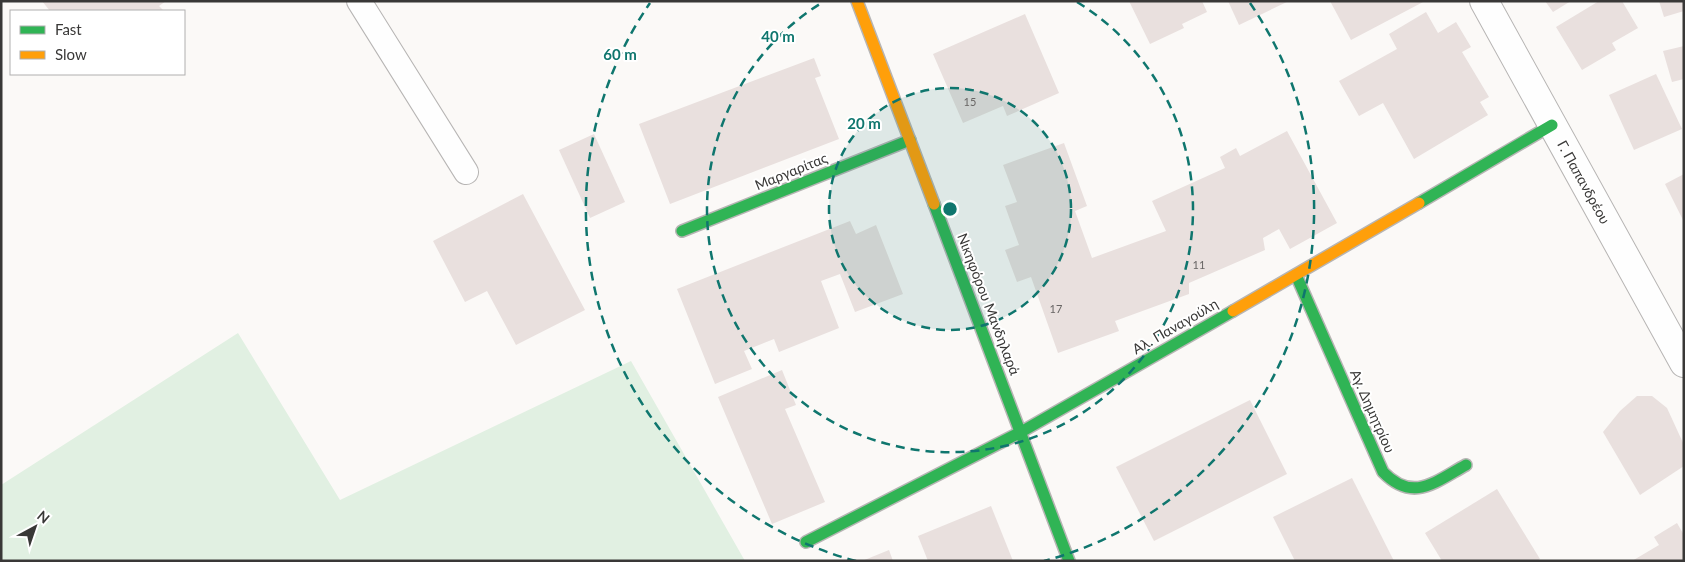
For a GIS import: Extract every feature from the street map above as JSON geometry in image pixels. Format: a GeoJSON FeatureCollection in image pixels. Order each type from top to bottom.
{"type":"FeatureCollection","features":[{"type":"Feature","properties":{"kind":"street","name":"Νικηφόρου Μανδηλαρά"},"geometry":{"type":"LineString","coordinates":[[858,1],[1069,561]]}},
{"type":"Feature","properties":{"kind":"street","name":"Γ. Παπανδρέου"},"geometry":{"type":"LineString","coordinates":[[1484,1],[1684,363]]}},
{"type":"Feature","properties":{"kind":"street","name":"Αλ. Παναγούλη"},"geometry":{"type":"LineString","coordinates":[[806,542],[1021,432],[1296,275],[1552,124]]}},
{"type":"Feature","properties":{"kind":"street","name":"Μαργαρίτας"},"geometry":{"type":"LineString","coordinates":[[682,230],[910,140]]}},
{"type":"Feature","properties":{"kind":"street","name":"Αγ. Δημητρίου"},"geometry":{"type":"LineString","coordinates":[[1296,275],[1384,472],[1391,482],[1401,488],[1414,490],[1466,465]]}},
{"type":"Feature","properties":{"kind":"lane"},"geometry":{"type":"LineString","coordinates":[[359,1],[466,172]]}},
{"type":"Feature","properties":{"kind":"green space"},"geometry":{"type":"Polygon","coordinates":[[[238,333],[340,500],[631,361],[745,561],[1,561],[1,485],[238,333]]]}},
{"type":"Feature","properties":{"kind":"building"},"geometry":{"type":"Polygon","coordinates":[[[42,1],[166,1],[159,6],[163,10],[49,10],[42,1]]]}},
{"type":"Feature","properties":{"kind":"building"},"geometry":{"type":"Polygon","coordinates":[[[1129,1],[1202,1],[1207,12],[1182,24],[1184,28],[1150,44],[1129,1]]]}},
{"type":"Feature","properties":{"kind":"building"},"geometry":{"type":"Polygon","coordinates":[[[1228,1],[1289,1],[1239,25],[1228,1]]]}},
{"type":"Feature","properties":{"kind":"building"},"geometry":{"type":"Polygon","coordinates":[[[1330,1],[1425,1],[1351,40],[1330,1]]]}},
{"type":"Feature","properties":{"kind":"building"},"geometry":{"type":"Polygon","coordinates":[[[1545,1],[1571,1],[1553,12],[1545,1]]]}},
{"type":"Feature","properties":{"kind":"building"},"geometry":{"type":"Polygon","coordinates":[[[1599,1],[1622,1],[1638,28],[1612,43],[1616,50],[1582,70],[1556,27],[1599,1]]]}},
{"type":"Feature","properties":{"kind":"building"},"geometry":{"type":"Polygon","coordinates":[[[1659,1],[1684,1],[1684,11],[1664,17],[1659,1]]]}},
{"type":"Feature","properties":{"kind":"building"},"geometry":{"type":"Polygon","coordinates":[[[1426,12],[1438,33],[1456,22],[1471,47],[1462,52],[1489,97],[1480,102],[1488,115],[1414,159],[1383,103],[1359,116],[1339,81],[1397,49],[1389,34],[1426,12]]]}},
{"type":"Feature","properties":{"kind":"building"},"geometry":{"type":"Polygon","coordinates":[[[1025,14],[1059,93],[1007,116],[1003,106],[963,123],[933,54],[1025,14]]]}},
{"type":"Feature","properties":{"kind":"building"},"geometry":{"type":"Polygon","coordinates":[[[1684,46],[1684,79],[1672,82],[1663,51],[1684,46]]]}},
{"type":"Feature","properties":{"kind":"building"},"geometry":{"type":"Polygon","coordinates":[[[814,58],[821,76],[815,78],[839,139],[670,204],[639,124],[814,58]]]}},
{"type":"Feature","properties":{"kind":"building"},"geometry":{"type":"Polygon","coordinates":[[[1656,74],[1682,129],[1634,150],[1609,95],[1656,74]]]}},
{"type":"Feature","properties":{"kind":"building"},"geometry":{"type":"Polygon","coordinates":[[[1287,131],[1337,223],[1290,249],[1279,229],[1263,238],[1265,250],[1189,283],[1189,294],[1115,321],[1119,331],[1058,353],[1031,277],[1017,282],[1005,250],[1019,245],[1005,206],[1017,202],[1003,165],[1064,143],[1087,206],[1075,211],[1092,258],[1166,231],[1152,201],[1225,168],[1220,157],[1236,148],[1240,156],[1287,131]]]}},
{"type":"Feature","properties":{"kind":"building"},"geometry":{"type":"Polygon","coordinates":[[[594,134],[625,202],[590,218],[559,150],[594,134]]]}},
{"type":"Feature","properties":{"kind":"building"},"geometry":{"type":"Polygon","coordinates":[[[1684,174],[1684,222],[1665,184],[1684,174]]]}},
{"type":"Feature","properties":{"kind":"building"},"geometry":{"type":"Polygon","coordinates":[[[523,194],[585,310],[516,345],[487,291],[465,302],[433,241],[523,194]]]}},
{"type":"Feature","properties":{"kind":"building"},"geometry":{"type":"Polygon","coordinates":[[[850,221],[856,234],[876,225],[903,294],[855,312],[840,274],[821,281],[839,328],[779,352],[774,339],[744,351],[752,369],[715,384],[677,289],[850,221]]]}},
{"type":"Feature","properties":{"kind":"building"},"geometry":{"type":"Polygon","coordinates":[[[782,370],[796,405],[785,409],[825,502],[772,524],[718,397],[782,370]]]}},
{"type":"Feature","properties":{"kind":"building"},"geometry":{"type":"Polygon","coordinates":[[[1637,396],[1652,396],[1667,408],[1684,445],[1684,466],[1640,495],[1603,432],[1620,411],[1637,396]]]}},
{"type":"Feature","properties":{"kind":"building"},"geometry":{"type":"Polygon","coordinates":[[[1250,400],[1287,474],[1154,541],[1116,467],[1250,400]]]}},
{"type":"Feature","properties":{"kind":"building"},"geometry":{"type":"Polygon","coordinates":[[[1352,478],[1394,561],[1295,561],[1273,517],[1352,478]]]}},
{"type":"Feature","properties":{"kind":"building"},"geometry":{"type":"Polygon","coordinates":[[[1497,489],[1540,559],[1537,561],[1442,561],[1425,533],[1497,489]]]}},
{"type":"Feature","properties":{"kind":"building"},"geometry":{"type":"Polygon","coordinates":[[[991,506],[1013,561],[928,561],[918,536],[991,506]]]}},
{"type":"Feature","properties":{"kind":"building"},"geometry":{"type":"Polygon","coordinates":[[[1677,523],[1684,535],[1684,561],[1632,561],[1659,545],[1654,537],[1677,523]]]}},
{"type":"Feature","properties":{"kind":"building"},"geometry":{"type":"Polygon","coordinates":[[[889,550],[893,561],[862,561],[889,550]]]}},
{"type":"Feature","properties":{"kind":"traffic: fast"},"geometry":{"type":"LineString","coordinates":[[1419,203],[1552,125]]}},
{"type":"Feature","properties":{"kind":"traffic: fast"},"geometry":{"type":"LineString","coordinates":[[682,231],[910,140]]}},
{"type":"Feature","properties":{"kind":"traffic: fast"},"geometry":{"type":"LineString","coordinates":[[934,204],[1069,561]]}},
{"type":"Feature","properties":{"kind":"traffic: fast"},"geometry":{"type":"LineString","coordinates":[[1296,275],[1383,472],[1394,481],[1414,488],[1434,483],[1466,465]]}},
{"type":"Feature","properties":{"kind":"traffic: fast"},"geometry":{"type":"LineString","coordinates":[[806,542],[1021,432],[1233,311]]}},
{"type":"Feature","properties":{"kind":"traffic: slow"},"geometry":{"type":"LineString","coordinates":[[857,1],[934,204]]}},
{"type":"Feature","properties":{"kind":"traffic: slow"},"geometry":{"type":"LineString","coordinates":[[1233,311],[1419,203]]}}]}
